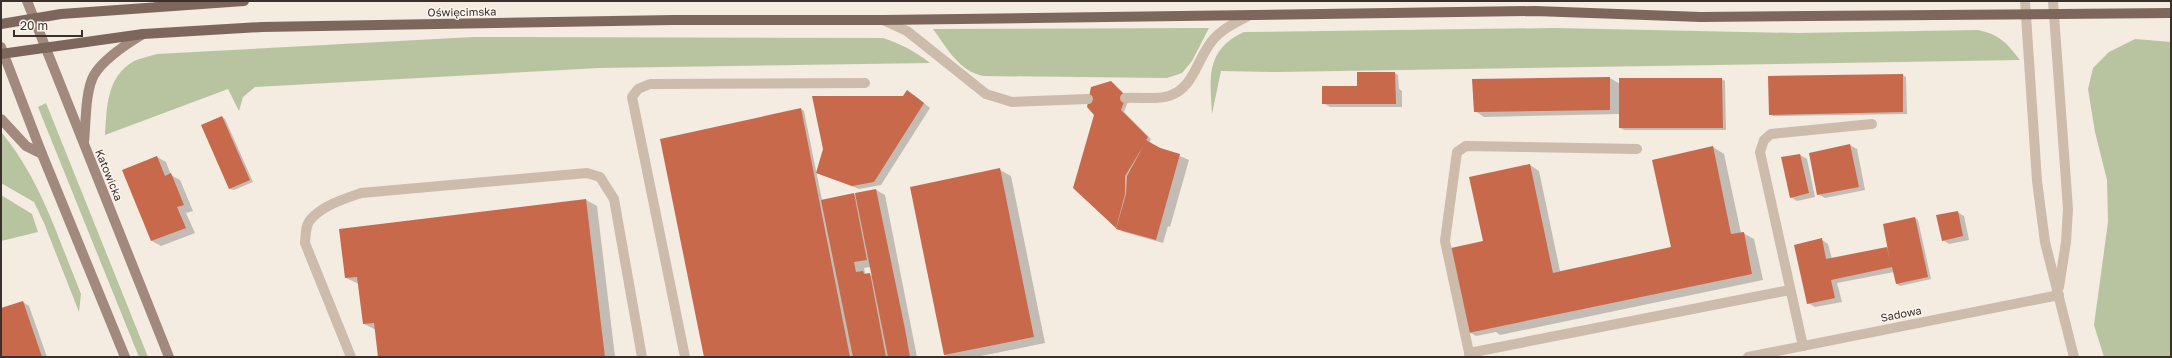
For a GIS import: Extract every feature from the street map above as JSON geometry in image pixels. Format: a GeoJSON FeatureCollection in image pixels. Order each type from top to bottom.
{"type":"FeatureCollection","features":[{"type":"Feature","properties":{"kind":"main road","name":"Katowicka"},"geometry":{"type":"LineString","coordinates":[[27,1],[169,357]]}},
{"type":"Feature","properties":{"kind":"main road"},"geometry":{"type":"LineString","coordinates":[[159,1],[176,4]]}},
{"type":"Feature","properties":{"kind":"main road"},"geometry":{"type":"LineString","coordinates":[[1,24],[33,17],[176,4],[244,1]]}},
{"type":"Feature","properties":{"kind":"main road","name":"Oświęcimska"},"geometry":{"type":"LineString","coordinates":[[2,51],[143,34],[262,27],[673,20],[883,20],[1535,11],[1701,17],[2026,16],[2171,13]]}},
{"type":"Feature","properties":{"kind":"main road"},"geometry":{"type":"LineString","coordinates":[[84,144],[90,90],[94,75],[118,50],[143,34]]}},
{"type":"Feature","properties":{"kind":"main road"},"geometry":{"type":"LineString","coordinates":[[2,51],[42,154],[125,357]]}},
{"type":"Feature","properties":{"kind":"main road"},"geometry":{"type":"LineString","coordinates":[[1,119],[26,146],[42,154]]}},
{"type":"Feature","properties":{"kind":"street"},"geometry":{"type":"LineString","coordinates":[[2025,1],[2037,181],[2045,242],[2074,357]]}},
{"type":"Feature","properties":{"kind":"street"},"geometry":{"type":"LineString","coordinates":[[2053,1],[2068,210],[2066,242],[2060,273],[2059,295]]}},
{"type":"Feature","properties":{"kind":"street"},"geometry":{"type":"LineString","coordinates":[[1125,98],[1168,96],[1177,92],[1192,77],[1212,41],[1229,26],[1250,15]]}},
{"type":"Feature","properties":{"kind":"street"},"geometry":{"type":"LineString","coordinates":[[883,20],[907,31],[986,94],[1012,102],[1088,99]]}},
{"type":"Feature","properties":{"kind":"street"},"geometry":{"type":"LineString","coordinates":[[685,357],[632,97],[638,89],[650,84],[865,83]]}},
{"type":"Feature","properties":{"kind":"street"},"geometry":{"type":"LineString","coordinates":[[1803,346],[1760,152],[1764,140],[1771,134],[1872,124]]}},
{"type":"Feature","properties":{"kind":"street"},"geometry":{"type":"LineString","coordinates":[[1637,149],[1466,146],[1457,152],[1445,241],[1470,355],[1790,290]]}},
{"type":"Feature","properties":{"kind":"street"},"geometry":{"type":"LineString","coordinates":[[351,357],[305,243],[306,229],[310,219],[336,201],[361,193],[587,173],[600,177],[614,199],[642,357]]}},
{"type":"Feature","properties":{"kind":"street","name":"Sadowa"},"geometry":{"type":"LineString","coordinates":[[1748,357],[2059,295]]}},
{"type":"Feature","properties":{"kind":"green space"},"geometry":{"type":"Polygon","coordinates":[[[1209,28],[1192,61],[1182,73],[1167,78],[983,76],[960,64],[933,29],[1209,28]]]}},
{"type":"Feature","properties":{"kind":"green space"},"geometry":{"type":"Polygon","coordinates":[[[1555,28],[1798,33],[1978,30],[1992,34],[2002,40],[2011,48],[2020,60],[1277,72],[1221,71],[1212,114],[1211,77],[1216,56],[1222,47],[1231,39],[1244,32],[1555,28]]]}},
{"type":"Feature","properties":{"kind":"green space"},"geometry":{"type":"Polygon","coordinates":[[[473,37],[883,38],[908,48],[930,63],[599,68],[255,87],[243,97],[239,111],[228,89],[105,135],[106,114],[110,94],[113,84],[118,76],[134,61],[157,54],[473,37]]]}},
{"type":"Feature","properties":{"kind":"green space"},"geometry":{"type":"Polygon","coordinates":[[[2135,39],[2171,42],[2171,357],[2104,357],[2094,325],[2108,222],[2107,180],[2095,132],[2088,89],[2093,68],[2109,52],[2135,39]]]}},
{"type":"Feature","properties":{"kind":"green space"},"geometry":{"type":"Polygon","coordinates":[[[46,103],[148,357],[139,357],[38,107],[46,103]]]}},
{"type":"Feature","properties":{"kind":"green space"},"geometry":{"type":"Polygon","coordinates":[[[1,132],[27,169],[47,209],[81,294],[79,312],[44,223],[34,202],[1,183],[1,132]]]}},
{"type":"Feature","properties":{"kind":"green space"},"geometry":{"type":"Polygon","coordinates":[[[1,195],[32,214],[38,232],[1,241],[1,195]]]}},
{"type":"Feature","properties":{"kind":"building"},"geometry":{"type":"Polygon","coordinates":[[[1357,72],[1395,72],[1396,104],[1322,104],[1322,86],[1357,86],[1357,72]]]}},
{"type":"Feature","properties":{"kind":"building"},"geometry":{"type":"Polygon","coordinates":[[[1903,74],[1903,112],[1769,115],[1768,76],[1903,74]]]}},
{"type":"Feature","properties":{"kind":"building"},"geometry":{"type":"Polygon","coordinates":[[[1610,77],[1610,110],[1474,112],[1472,79],[1610,77]]]}},
{"type":"Feature","properties":{"kind":"building"},"geometry":{"type":"Polygon","coordinates":[[[1619,78],[1722,78],[1723,128],[1619,128],[1619,78]]]}},
{"type":"Feature","properties":{"kind":"building"},"geometry":{"type":"Polygon","coordinates":[[[1111,81],[1126,96],[1121,110],[1148,137],[1146,140],[1160,148],[1180,154],[1156,240],[1116,229],[1126,194],[1127,176],[1144,145],[1125,176],[1125,194],[1116,228],[1073,188],[1094,115],[1087,107],[1091,87],[1111,81]]]}},
{"type":"Feature","properties":{"kind":"building"},"geometry":{"type":"Polygon","coordinates":[[[907,90],[924,103],[874,182],[852,186],[816,173],[823,149],[812,96],[903,96],[907,90]]]}},
{"type":"Feature","properties":{"kind":"building"},"geometry":{"type":"Polygon","coordinates":[[[801,108],[850,357],[704,357],[660,139],[801,108]]]}},
{"type":"Feature","properties":{"kind":"building"},"geometry":{"type":"Polygon","coordinates":[[[222,116],[250,180],[229,189],[201,125],[222,116]]]}},
{"type":"Feature","properties":{"kind":"building"},"geometry":{"type":"Polygon","coordinates":[[[1850,144],[1859,187],[1817,195],[1809,153],[1850,144]]]}},
{"type":"Feature","properties":{"kind":"building"},"geometry":{"type":"Polygon","coordinates":[[[1713,146],[1731,234],[1744,232],[1752,274],[1468,333],[1451,248],[1483,241],[1469,177],[1530,164],[1553,273],[1671,247],[1652,160],[1713,146]]]}},
{"type":"Feature","properties":{"kind":"building"},"geometry":{"type":"Polygon","coordinates":[[[1800,154],[1809,193],[1790,198],[1781,157],[1800,154]]]}},
{"type":"Feature","properties":{"kind":"building"},"geometry":{"type":"Polygon","coordinates":[[[157,156],[165,176],[171,173],[184,205],[177,207],[186,228],[151,241],[122,170],[157,156]]]}},
{"type":"Feature","properties":{"kind":"building"},"geometry":{"type":"Polygon","coordinates":[[[1000,168],[1034,337],[944,355],[910,187],[1000,168]]]}},
{"type":"Feature","properties":{"kind":"building"},"geometry":{"type":"Polygon","coordinates":[[[876,189],[910,357],[888,357],[855,193],[876,189]]]}},
{"type":"Feature","properties":{"kind":"building"},"geometry":{"type":"Polygon","coordinates":[[[854,193],[867,260],[854,262],[856,272],[863,271],[864,274],[870,273],[886,357],[853,357],[821,200],[854,193]]]}},
{"type":"Feature","properties":{"kind":"building"},"geometry":{"type":"Polygon","coordinates":[[[586,199],[605,357],[378,357],[374,323],[363,324],[357,277],[345,278],[339,229],[586,199]]]}},
{"type":"Feature","properties":{"kind":"building"},"geometry":{"type":"Polygon","coordinates":[[[1958,211],[1963,236],[1942,241],[1936,215],[1958,211]]]}},
{"type":"Feature","properties":{"kind":"building"},"geometry":{"type":"Polygon","coordinates":[[[1915,217],[1928,277],[1896,284],[1892,267],[1831,280],[1835,298],[1807,304],[1794,245],[1822,238],[1826,259],[1887,247],[1890,261],[1883,224],[1915,217]]]}},
{"type":"Feature","properties":{"kind":"building"},"geometry":{"type":"Polygon","coordinates":[[[23,301],[42,357],[1,357],[1,308],[23,301]]]}}]}
